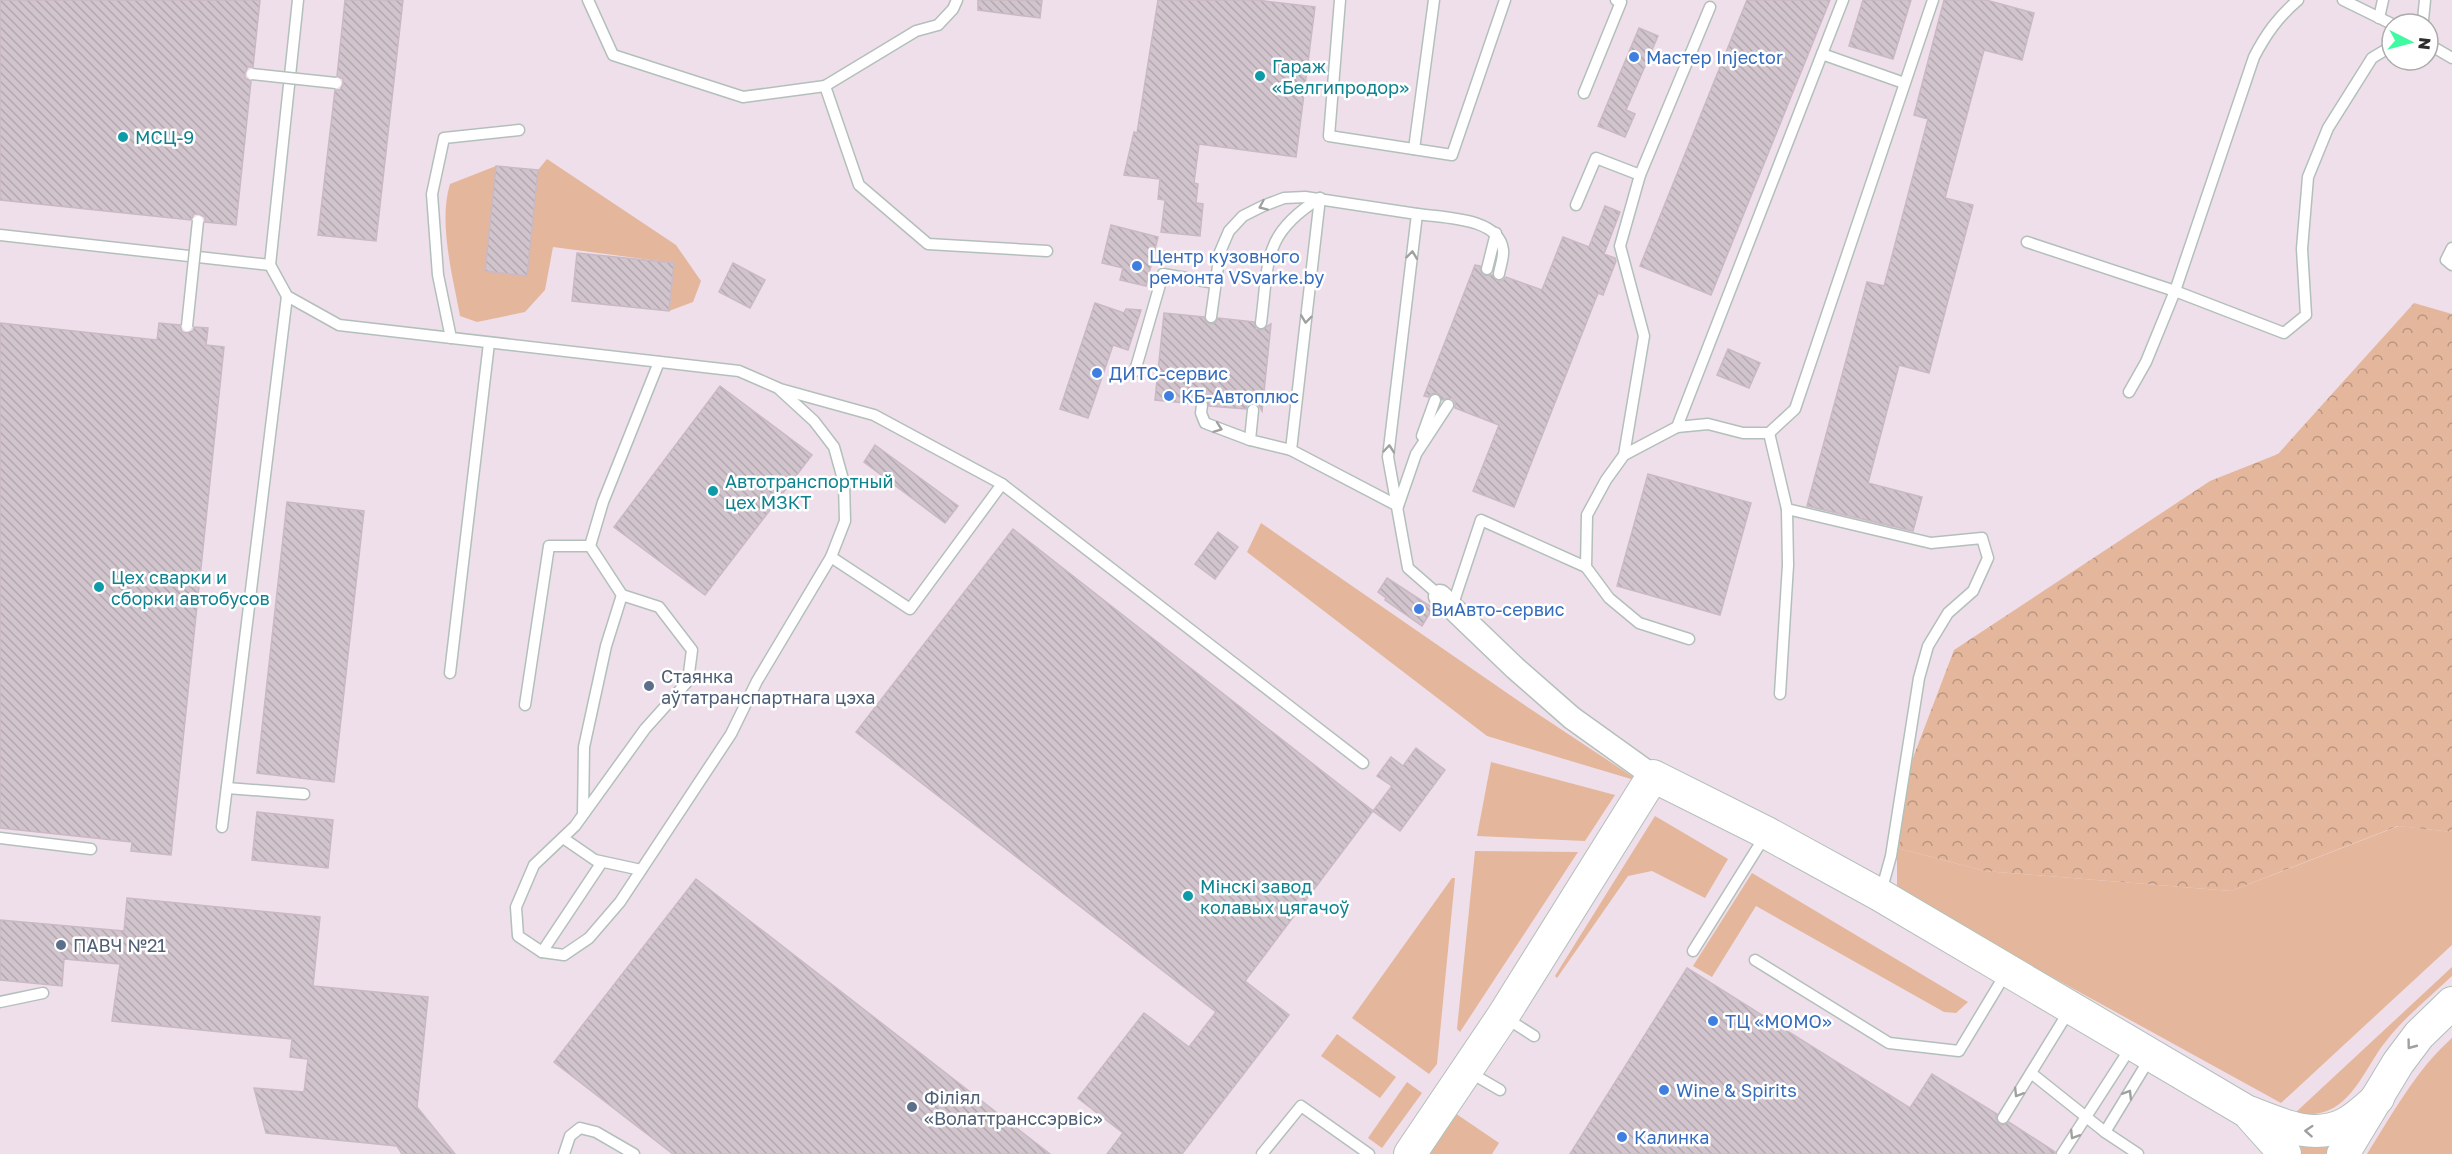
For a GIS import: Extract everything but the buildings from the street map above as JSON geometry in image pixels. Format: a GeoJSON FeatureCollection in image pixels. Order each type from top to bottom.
{"type":"FeatureCollection","features":[{"type":"Feature","properties":{"kind":"street"},"geometry":{"type":"LineString","coordinates":[[1446,602],[1515,668],[1572,718],[1653,776],[1767,833],[1880,895],[2246,1111],[2296,1129],[2311,1132],[2329,1131],[2347,1124],[2378,1098]]}},
{"type":"Feature","properties":{"kind":"street"},"geometry":{"type":"LineString","coordinates":[[1410,1154],[1503,1016],[1653,776]]}},
{"type":"Feature","properties":{"kind":"street"},"geometry":{"type":"LineString","coordinates":[[2343,1154],[2398,1063],[2419,1035],[2452,1003]]}},
{"type":"Feature","properties":{"kind":"street"},"geometry":{"type":"LineString","coordinates":[[2246,1111],[2285,1154]]}},
{"type":"Feature","properties":{"kind":"lane"},"geometry":{"type":"LineString","coordinates":[[298,0],[270,265],[287,296],[339,326],[739,371],[778,388],[874,415],[1002,484],[1363,763]]}},
{"type":"Feature","properties":{"kind":"lane"},"geometry":{"type":"LineString","coordinates":[[588,0],[613,55],[743,97],[825,86],[915,31],[938,25],[953,9],[957,0]]}},
{"type":"Feature","properties":{"kind":"lane"},"geometry":{"type":"LineString","coordinates":[[1340,0],[1329,136],[1452,155],[1505,0]]}},
{"type":"Feature","properties":{"kind":"lane"},"geometry":{"type":"LineString","coordinates":[[1414,149],[1434,0]]}},
{"type":"Feature","properties":{"kind":"lane"},"geometry":{"type":"LineString","coordinates":[[1677,427],[1843,0]]}},
{"type":"Feature","properties":{"kind":"lane"},"geometry":{"type":"LineString","coordinates":[[1624,454],[1677,427],[1708,424],[1743,433],[1769,433],[1795,409],[1933,0]]}},
{"type":"Feature","properties":{"kind":"lane"},"geometry":{"type":"LineString","coordinates":[[2129,392],[2146,362],[2175,291],[2254,57],[2268,31],[2281,14],[2298,0]]}},
{"type":"Feature","properties":{"kind":"lane"},"geometry":{"type":"LineString","coordinates":[[2343,0],[2379,18],[2383,0]]}},
{"type":"Feature","properties":{"kind":"lane"},"geometry":{"type":"LineString","coordinates":[[1584,93],[1620,1]]}},
{"type":"Feature","properties":{"kind":"lane"},"geometry":{"type":"LineString","coordinates":[[1586,567],[1587,515],[1606,480],[1624,454],[1644,336],[1620,246],[1640,175],[1710,7]]}},
{"type":"Feature","properties":{"kind":"lane"},"geometry":{"type":"LineString","coordinates":[[2026,242],[2175,291],[2284,333],[2306,315],[2302,249],[2308,177],[2328,128],[2372,58],[2380,53]]}},
{"type":"Feature","properties":{"kind":"lane"},"geometry":{"type":"LineString","coordinates":[[1822,54],[1904,84]]}},
{"type":"Feature","properties":{"kind":"lane"},"geometry":{"type":"LineString","coordinates":[[252,74],[336,83]]}},
{"type":"Feature","properties":{"kind":"lane"},"geometry":{"type":"LineString","coordinates":[[825,86],[859,185],[928,244],[1047,251]]}},
{"type":"Feature","properties":{"kind":"lane"},"geometry":{"type":"LineString","coordinates":[[452,338],[438,276],[432,194],[444,138],[519,130]]}},
{"type":"Feature","properties":{"kind":"lane"},"geometry":{"type":"LineString","coordinates":[[1576,205],[1596,158],[1640,175]]}},
{"type":"Feature","properties":{"kind":"lane"},"geometry":{"type":"LineString","coordinates":[[1211,318],[1220,252],[1229,231],[1243,216],[1284,198],[1320,198],[1482,224],[1496,233],[1503,250],[1499,274]]}},
{"type":"Feature","properties":{"kind":"lane"},"geometry":{"type":"LineString","coordinates":[[1262,323],[1269,261],[1274,240],[1300,210],[1320,198]]}},
{"type":"Feature","properties":{"kind":"lane"},"geometry":{"type":"LineString","coordinates":[[1291,450],[1320,198]]}},
{"type":"Feature","properties":{"kind":"lane"},"geometry":{"type":"LineString","coordinates":[[1417,214],[1388,457],[1408,568],[1446,602],[1481,520],[1586,567],[1609,598],[1639,623],[1689,639]]}},
{"type":"Feature","properties":{"kind":"lane"},"geometry":{"type":"LineString","coordinates":[[187,326],[198,221]]}},
{"type":"Feature","properties":{"kind":"lane"},"geometry":{"type":"LineString","coordinates":[[1487,269],[1496,233]]}},
{"type":"Feature","properties":{"kind":"lane"},"geometry":{"type":"LineString","coordinates":[[0,235],[270,265]]}},
{"type":"Feature","properties":{"kind":"lane"},"geometry":{"type":"LineString","coordinates":[[2452,248],[2446,260],[2452,265]]}},
{"type":"Feature","properties":{"kind":"lane"},"geometry":{"type":"LineString","coordinates":[[1135,371],[1163,274],[1215,283]]}},
{"type":"Feature","properties":{"kind":"lane"},"geometry":{"type":"LineString","coordinates":[[222,827],[287,296]]}},
{"type":"Feature","properties":{"kind":"lane"},"geometry":{"type":"LineString","coordinates":[[450,672],[489,343]]}},
{"type":"Feature","properties":{"kind":"lane"},"geometry":{"type":"LineString","coordinates":[[659,362],[603,502],[590,546],[622,595],[659,607],[692,650],[688,681],[645,729],[584,815],[534,865],[516,907],[518,936],[542,952],[564,955],[589,939],[620,902],[731,735],[758,681],[831,557],[845,521],[844,483],[834,447],[814,421],[778,388]]}},
{"type":"Feature","properties":{"kind":"lane"},"geometry":{"type":"LineString","coordinates":[[1398,506],[1435,400]]}},
{"type":"Feature","properties":{"kind":"lane"},"geometry":{"type":"LineString","coordinates":[[1202,405],[1201,413],[1205,423],[1250,440],[1291,450],[1398,506]]}},
{"type":"Feature","properties":{"kind":"lane"},"geometry":{"type":"LineString","coordinates":[[1416,454],[1448,405]]}},
{"type":"Feature","properties":{"kind":"lane"},"geometry":{"type":"LineString","coordinates":[[1250,440],[1253,410]]}},
{"type":"Feature","properties":{"kind":"lane"},"geometry":{"type":"LineString","coordinates":[[1769,433],[1787,509],[1788,565],[1780,694]]}},
{"type":"Feature","properties":{"kind":"lane"},"geometry":{"type":"LineString","coordinates":[[831,557],[910,609],[1002,484]]}},
{"type":"Feature","properties":{"kind":"lane"},"geometry":{"type":"LineString","coordinates":[[1787,509],[1931,543],[1982,538],[1988,558],[1973,591],[1948,613],[1928,646],[1919,678],[1892,856],[1880,895]]}},
{"type":"Feature","properties":{"kind":"lane"},"geometry":{"type":"LineString","coordinates":[[525,705],[549,546],[590,546]]}},
{"type":"Feature","properties":{"kind":"lane"},"geometry":{"type":"LineString","coordinates":[[584,815],[584,747],[606,646],[622,595]]}},
{"type":"Feature","properties":{"kind":"lane"},"geometry":{"type":"LineString","coordinates":[[227,788],[304,794]]}},
{"type":"Feature","properties":{"kind":"lane"},"geometry":{"type":"LineString","coordinates":[[1693,951],[1767,833]]}},
{"type":"Feature","properties":{"kind":"lane"},"geometry":{"type":"LineString","coordinates":[[0,838],[91,849]]}},
{"type":"Feature","properties":{"kind":"lane"},"geometry":{"type":"LineString","coordinates":[[563,838],[595,860],[641,870]]}},
{"type":"Feature","properties":{"kind":"lane"},"geometry":{"type":"LineString","coordinates":[[542,952],[602,862]]}},
{"type":"Feature","properties":{"kind":"lane"},"geometry":{"type":"LineString","coordinates":[[1755,960],[1889,1043],[1959,1051],[2008,971]]}},
{"type":"Feature","properties":{"kind":"lane"},"geometry":{"type":"LineString","coordinates":[[0,1002],[43,993]]}},
{"type":"Feature","properties":{"kind":"lane"},"geometry":{"type":"LineString","coordinates":[[2003,1118],[2071,1008]]}},
{"type":"Feature","properties":{"kind":"lane"},"geometry":{"type":"LineString","coordinates":[[1503,1016],[1534,1036]]}},
{"type":"Feature","properties":{"kind":"lane"},"geometry":{"type":"LineString","coordinates":[[2062,1154],[2085,1116],[2142,1050]]}},
{"type":"Feature","properties":{"kind":"lane"},"geometry":{"type":"LineString","coordinates":[[2105,1132],[2142,1050]]}},
{"type":"Feature","properties":{"kind":"lane"},"geometry":{"type":"LineString","coordinates":[[1467,1070],[1500,1090]]}},
{"type":"Feature","properties":{"kind":"lane"},"geometry":{"type":"LineString","coordinates":[[2031,1072],[2105,1132],[2138,1154]]}},
{"type":"Feature","properties":{"kind":"lane"},"geometry":{"type":"LineString","coordinates":[[1262,1154],[1301,1106],[1369,1154]]}},
{"type":"Feature","properties":{"kind":"lane"},"geometry":{"type":"LineString","coordinates":[[564,1154],[570,1136],[580,1128],[596,1132],[634,1154]]}},
{"type":"Feature","properties":{"kind":"green space"},"geometry":{"type":"Polygon","coordinates":[[[547,159],[676,245],[701,281],[693,302],[669,311],[674,263],[553,247],[545,290],[525,312],[477,322],[460,316],[446,233],[450,184],[496,166],[485,271],[527,276],[538,170],[547,159]]]}},
{"type":"Feature","properties":{"kind":"green space"},"geometry":{"type":"Polygon","coordinates":[[[2414,303],[2452,314],[2452,832],[2398,826],[2231,891],[1985,871],[1897,848],[1911,763],[1954,650],[2210,481],[2278,454],[2414,303]]]}},
{"type":"Feature","properties":{"kind":"green space"},"geometry":{"type":"Polygon","coordinates":[[[1261,523],[1633,777],[1631,779],[1487,736],[1247,552],[1261,523]]]}},
{"type":"Feature","properties":{"kind":"green space"},"geometry":{"type":"Polygon","coordinates":[[[1491,762],[1615,795],[1585,841],[1477,836],[1491,762]]]}},
{"type":"Feature","properties":{"kind":"green space"},"geometry":{"type":"Polygon","coordinates":[[[1655,816],[1728,859],[1705,898],[1652,871],[1628,876],[1557,978],[1555,976],[1655,816]]]}},
{"type":"Feature","properties":{"kind":"green space"},"geometry":{"type":"Polygon","coordinates":[[[2399,826],[2452,832],[2452,945],[2281,1103],[1903,895],[1897,886],[1897,848],[1985,871],[2231,891],[2399,826]]]}},
{"type":"Feature","properties":{"kind":"green space"},"geometry":{"type":"Polygon","coordinates":[[[1475,851],[1578,852],[1460,1032],[1457,1029],[1475,851]]]}},
{"type":"Feature","properties":{"kind":"green space"},"geometry":{"type":"Polygon","coordinates":[[[1752,873],[1968,1002],[1956,1013],[1944,1012],[1756,906],[1712,977],[1693,966],[1752,873]]]}},
{"type":"Feature","properties":{"kind":"green space"},"geometry":{"type":"Polygon","coordinates":[[[1452,878],[1455,878],[1437,1064],[1429,1074],[1352,1018],[1452,878]]]}},
{"type":"Feature","properties":{"kind":"green space"},"geometry":{"type":"Polygon","coordinates":[[[2452,967],[2452,976],[2390,1035],[2356,1087],[2343,1101],[2330,1110],[2320,1113],[2295,1113],[2452,967]]]}},
{"type":"Feature","properties":{"kind":"green space"},"geometry":{"type":"Polygon","coordinates":[[[1337,1034],[1396,1077],[1380,1098],[1321,1056],[1337,1034]]]}},
{"type":"Feature","properties":{"kind":"green space"},"geometry":{"type":"Polygon","coordinates":[[[2452,1038],[2452,1154],[2367,1154],[2416,1078],[2452,1038]]]}},
{"type":"Feature","properties":{"kind":"green space"},"geometry":{"type":"Polygon","coordinates":[[[1407,1082],[1422,1093],[1382,1148],[1368,1138],[1407,1082]]]}},
{"type":"Feature","properties":{"kind":"green space"},"geometry":{"type":"Polygon","coordinates":[[[1452,1111],[1499,1143],[1492,1154],[1424,1154],[1452,1111]]]}},
{"type":"Feature","properties":{"kind":"green space"},"geometry":{"type":"Polygon","coordinates":[[[2329,1141],[2332,1154],[2299,1154],[2291,1143],[2329,1141]]]}},
{"type":"Feature","properties":{"kind":"place","name":"Мастер Injector"},"geometry":{"type":"Point","coordinates":[1634,57]}},
{"type":"Feature","properties":{"kind":"place","name":"Гараж «Белгипродор»"},"geometry":{"type":"Point","coordinates":[1260,76]}},
{"type":"Feature","properties":{"kind":"place","name":"МСЦ-9"},"geometry":{"type":"Point","coordinates":[123,137]}},
{"type":"Feature","properties":{"kind":"place","name":"Центр кузовного ремонта VSvarke.by"},"geometry":{"type":"Point","coordinates":[1137,266]}},
{"type":"Feature","properties":{"kind":"place","name":"ДИТС-сервис"},"geometry":{"type":"Point","coordinates":[1097,373]}},
{"type":"Feature","properties":{"kind":"place","name":"КБ-Автоплюс"},"geometry":{"type":"Point","coordinates":[1169,396]}},
{"type":"Feature","properties":{"kind":"place","name":"Автотранспортный цех МЗКТ"},"geometry":{"type":"Point","coordinates":[713,491]}},
{"type":"Feature","properties":{"kind":"place","name":"Цех сварки и сборки автобусов"},"geometry":{"type":"Point","coordinates":[99,587]}},
{"type":"Feature","properties":{"kind":"place","name":"ВиАвто-сервис"},"geometry":{"type":"Point","coordinates":[1419,609]}},
{"type":"Feature","properties":{"kind":"place","name":"Стаянка аўтатранспартнага цэха"},"geometry":{"type":"Point","coordinates":[649,686]}},
{"type":"Feature","properties":{"kind":"place","name":"Мінскі завод колавых цягачоў"},"geometry":{"type":"Point","coordinates":[1188,896]}},
{"type":"Feature","properties":{"kind":"place","name":"ПАВЧ №21"},"geometry":{"type":"Point","coordinates":[61,945]}},
{"type":"Feature","properties":{"kind":"place","name":"ТЦ «МОМО»"},"geometry":{"type":"Point","coordinates":[1713,1021]}},
{"type":"Feature","properties":{"kind":"place","name":"Wine & Spirits"},"geometry":{"type":"Point","coordinates":[1664,1090]}},
{"type":"Feature","properties":{"kind":"place","name":"Філіял «Волаттранссэрвіс»"},"geometry":{"type":"Point","coordinates":[912,1107]}},
{"type":"Feature","properties":{"kind":"place","name":"Калинка"},"geometry":{"type":"Point","coordinates":[1622,1137]}}]}
